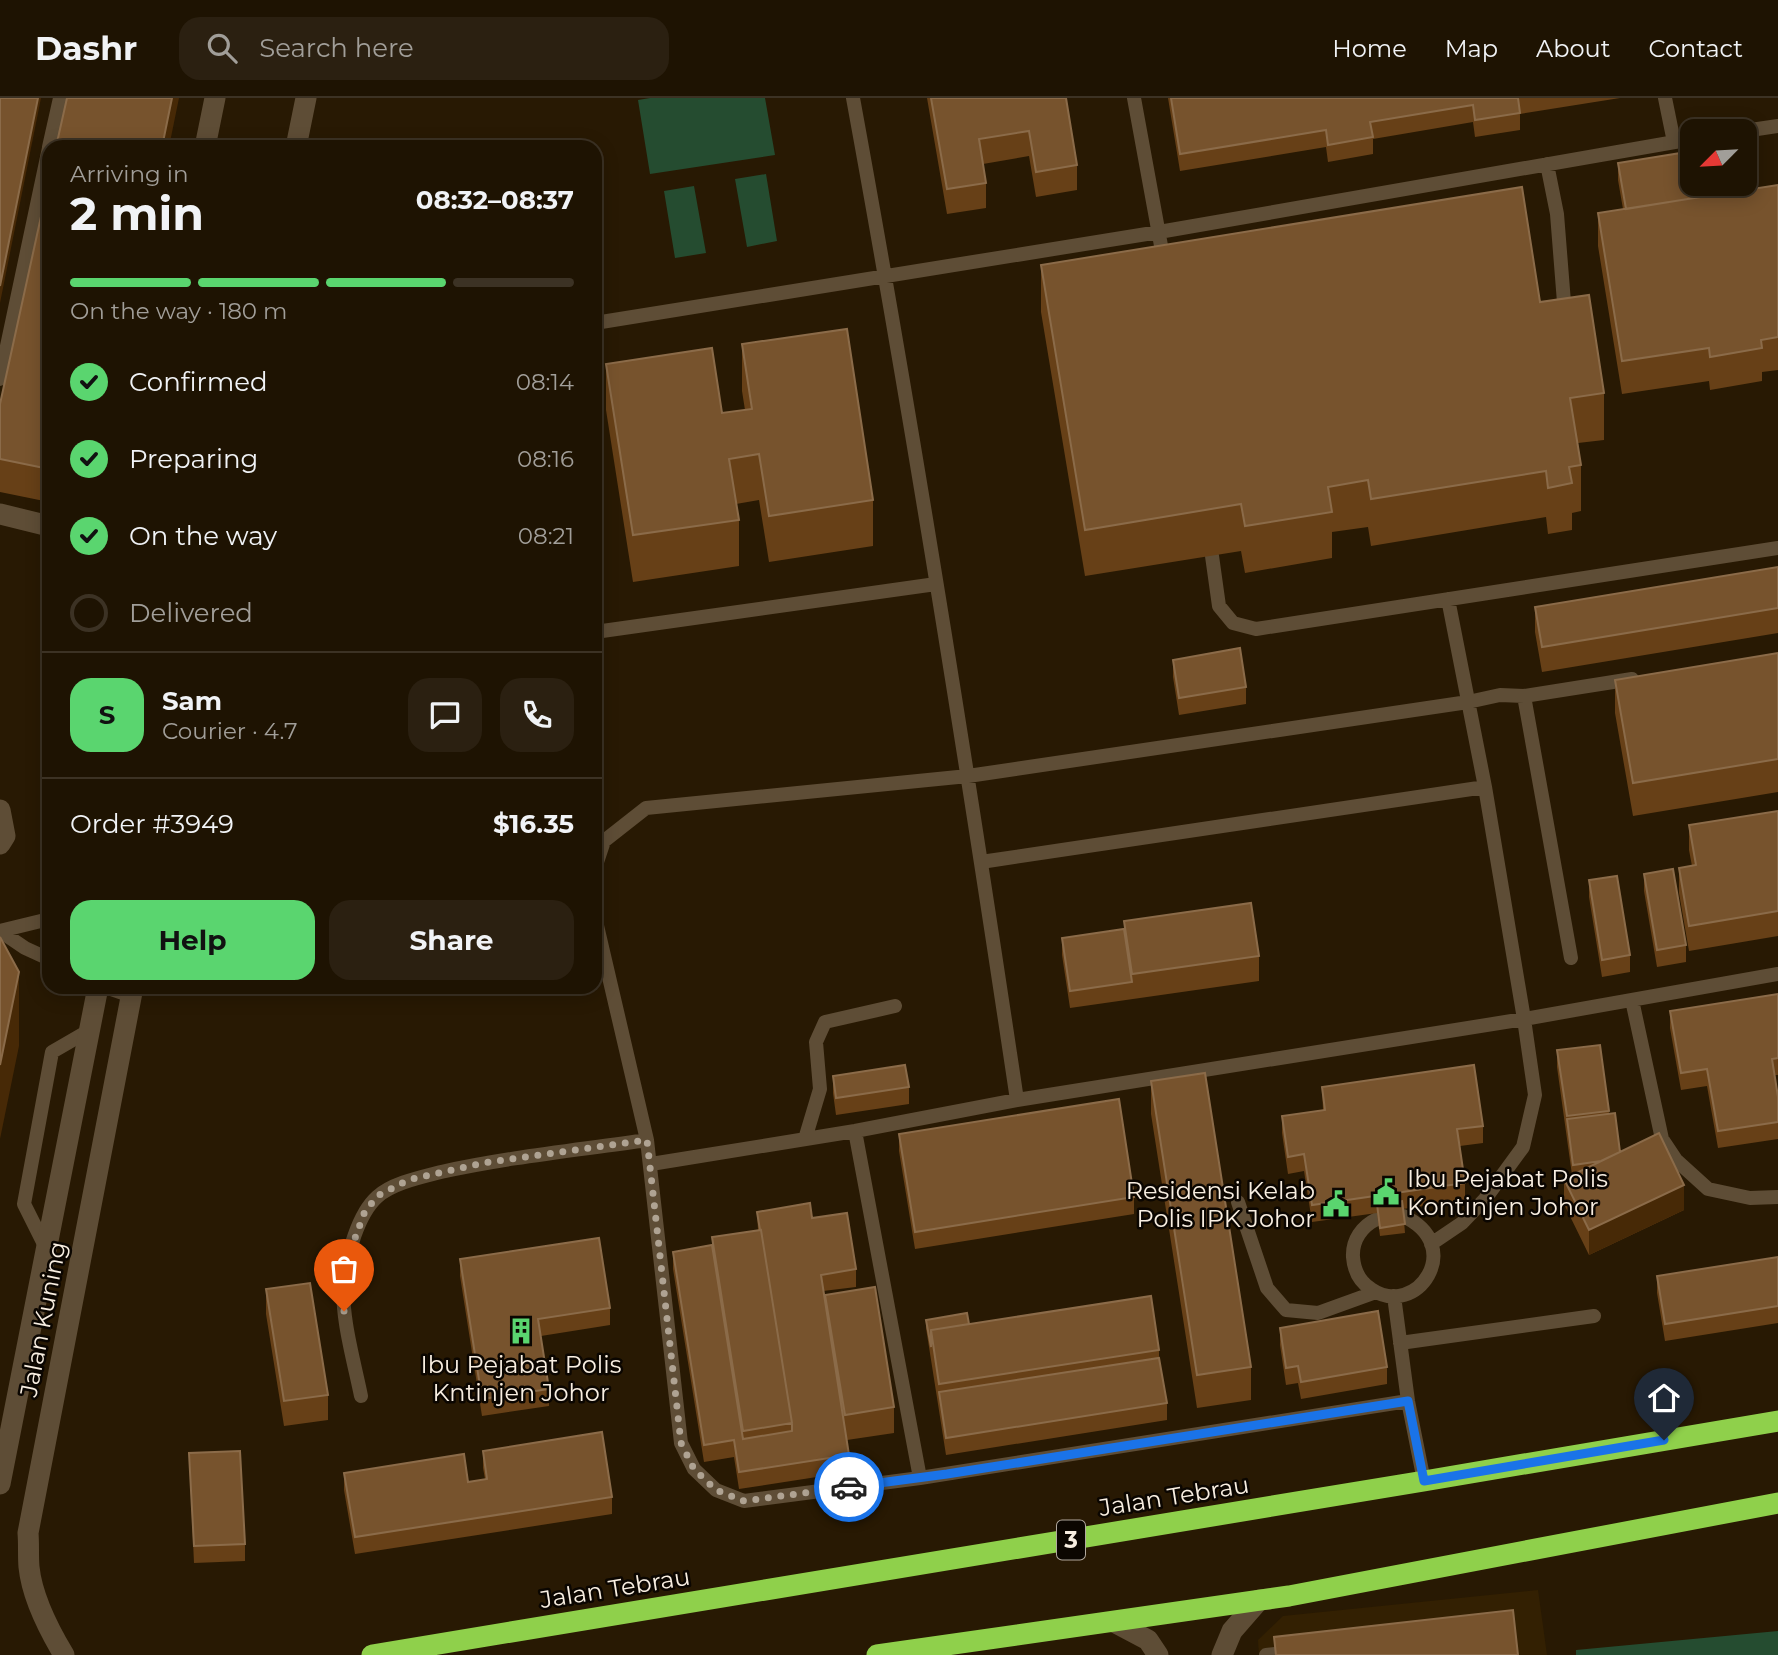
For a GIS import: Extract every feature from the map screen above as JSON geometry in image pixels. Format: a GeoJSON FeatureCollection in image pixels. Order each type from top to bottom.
{"type":"FeatureCollection","features":[{"type":"Feature","properties":{"kind":"highway","name":"Jalan Tebrau"},"geometry":{"type":"LineString","coordinates":[[372,1655],[1778,1421]]}},
{"type":"Feature","properties":{"kind":"highway"},"geometry":{"type":"LineString","coordinates":[[877,1655],[946,1650],[1289,1596],[1778,1503]]}},
{"type":"Feature","properties":{"kind":"street"},"geometry":{"type":"LineString","coordinates":[[206,140],[215,98]]}},
{"type":"Feature","properties":{"kind":"street"},"geometry":{"type":"LineString","coordinates":[[297,140],[306,98]]}},
{"type":"Feature","properties":{"kind":"street"},"geometry":{"type":"LineString","coordinates":[[0,514],[42,524]]}},
{"type":"Feature","properties":{"kind":"street"},"geometry":{"type":"LineString","coordinates":[[0,810],[5,836],[0,844]]}},
{"type":"Feature","properties":{"kind":"street","name":"Jalan Kuning"},"geometry":{"type":"LineString","coordinates":[[0,1483],[97,994]]}},
{"type":"Feature","properties":{"kind":"street","name":"Jalan Kuning"},"geometry":{"type":"LineString","coordinates":[[64,1655],[50,1632],[38,1600],[29,1569],[28,1533],[132,994]]}},
{"type":"Feature","properties":{"kind":"street"},"geometry":{"type":"LineString","coordinates":[[1222,1655],[1232,1631],[1259,1600],[1289,1596]]}},
{"type":"Feature","properties":{"kind":"street"},"geometry":{"type":"LineString","coordinates":[[1114,1622],[1147,1640],[1158,1655]]}},
{"type":"Feature","properties":{"kind":"lane"},"geometry":{"type":"LineString","coordinates":[[51,140],[60,98]]}},
{"type":"Feature","properties":{"kind":"lane"},"geometry":{"type":"LineString","coordinates":[[853,98],[886,276],[968,776],[1017,1100]]}},
{"type":"Feature","properties":{"kind":"lane"},"geometry":{"type":"LineString","coordinates":[[1134,98],[1167,279]]}},
{"type":"Feature","properties":{"kind":"lane"},"geometry":{"type":"LineString","coordinates":[[1665,98],[1674,142]]}},
{"type":"Feature","properties":{"kind":"lane"},"geometry":{"type":"LineString","coordinates":[[1757,129],[1778,126]]}},
{"type":"Feature","properties":{"kind":"lane"},"geometry":{"type":"LineString","coordinates":[[602,322],[1159,232],[1680,141]]}},
{"type":"Feature","properties":{"kind":"lane"},"geometry":{"type":"LineString","coordinates":[[1548,164],[1556,214],[1565,315]]}},
{"type":"Feature","properties":{"kind":"lane"},"geometry":{"type":"LineString","coordinates":[[0,380],[42,181]]}},
{"type":"Feature","properties":{"kind":"lane"},"geometry":{"type":"LineString","coordinates":[[1212,556],[1219,606],[1233,623],[1256,629],[1778,548]]}},
{"type":"Feature","properties":{"kind":"lane"},"geometry":{"type":"LineString","coordinates":[[602,631],[936,584]]}},
{"type":"Feature","properties":{"kind":"lane"},"geometry":{"type":"LineString","coordinates":[[1432,1244],[1462,1223],[1485,1199],[1523,1147],[1535,1095],[1485,788],[1448,599]]}},
{"type":"Feature","properties":{"kind":"lane"},"geometry":{"type":"LineString","coordinates":[[602,847],[604,841],[646,808],[968,776],[1468,702],[1500,695],[1524,696],[1644,677]]}},
{"type":"Feature","properties":{"kind":"lane"},"geometry":{"type":"LineString","coordinates":[[1524,696],[1571,958]]}},
{"type":"Feature","properties":{"kind":"lane"},"geometry":{"type":"LineString","coordinates":[[981,862],[1485,788]]}},
{"type":"Feature","properties":{"kind":"lane"},"geometry":{"type":"LineString","coordinates":[[0,931],[42,921]]}},
{"type":"Feature","properties":{"kind":"lane"},"geometry":{"type":"LineString","coordinates":[[0,931],[42,956]]}},
{"type":"Feature","properties":{"kind":"lane"},"geometry":{"type":"LineString","coordinates":[[602,947],[651,1164],[681,1443],[694,1469],[716,1490],[744,1501],[920,1478],[1408,1401]]}},
{"type":"Feature","properties":{"kind":"lane"},"geometry":{"type":"LineString","coordinates":[[651,1164],[1017,1100],[1524,1019],[1778,974]]}},
{"type":"Feature","properties":{"kind":"lane"},"geometry":{"type":"LineString","coordinates":[[1632,1000],[1662,1139],[1676,1160],[1708,1189],[1749,1198],[1778,1197]]}},
{"type":"Feature","properties":{"kind":"lane"},"geometry":{"type":"LineString","coordinates":[[805,1139],[820,1089],[816,1042],[825,1022],[895,1006]]}},
{"type":"Feature","properties":{"kind":"lane"},"geometry":{"type":"LineString","coordinates":[[47,1248],[24,1204],[52,1052],[90,1030]]}},
{"type":"Feature","properties":{"kind":"lane"},"geometry":{"type":"LineString","coordinates":[[855,1130],[920,1478]]}},
{"type":"Feature","properties":{"kind":"lane"},"geometry":{"type":"LineString","coordinates":[[361,1396],[344,1311],[343,1281],[347,1260],[365,1211],[379,1195],[408,1180],[483,1163],[647,1140]]}},
{"type":"Feature","properties":{"kind":"lane"},"geometry":{"type":"LineString","coordinates":[[1238,1202],[1267,1287],[1286,1310],[1318,1313],[1376,1292]]}},
{"type":"Feature","properties":{"kind":"lane"},"geometry":{"type":"LineString","coordinates":[[1377,1219],[1369,1223],[1357,1237],[1353,1255],[1357,1273],[1368,1287],[1376,1292],[1394,1296],[1412,1292],[1426,1280],[1433,1262],[1432,1244],[1425,1231],[1403,1216]]}},
{"type":"Feature","properties":{"kind":"lane"},"geometry":{"type":"LineString","coordinates":[[1394,1296],[1408,1401],[1424,1481]]}},
{"type":"Feature","properties":{"kind":"lane"},"geometry":{"type":"LineString","coordinates":[[1400,1343],[1594,1316]]}},
{"type":"Feature","properties":{"kind":"lane"},"geometry":{"type":"LineString","coordinates":[[1266,1655],[1305,1650]]}},
{"type":"Feature","properties":{"kind":"shaded area"},"geometry":{"type":"Polygon","coordinates":[[[1538,1590],[1547,1655],[1259,1655],[1258,1640],[1283,1616],[1538,1590]]]}},
{"type":"Feature","properties":{"kind":"green space"},"geometry":{"type":"Polygon","coordinates":[[[765,98],[775,155],[650,174],[638,100],[765,98]]]}},
{"type":"Feature","properties":{"kind":"green space"},"geometry":{"type":"Polygon","coordinates":[[[766,174],[777,241],[747,247],[735,179],[766,174]]]}},
{"type":"Feature","properties":{"kind":"green space"},"geometry":{"type":"Polygon","coordinates":[[[694,186],[706,253],[675,258],[664,191],[694,186]]]}},
{"type":"Feature","properties":{"kind":"green space"},"geometry":{"type":"Polygon","coordinates":[[[1778,1631],[1778,1655],[1576,1655],[1576,1650],[1778,1631]]]}},
{"type":"Feature","properties":{"kind":"building"},"geometry":{"type":"Polygon","coordinates":[[[0,98],[38,98],[0,286],[0,98]]]}},
{"type":"Feature","properties":{"kind":"building"},"geometry":{"type":"Polygon","coordinates":[[[67,98],[172,98],[163,140],[58,140],[67,98]]]}},
{"type":"Feature","properties":{"kind":"building"},"geometry":{"type":"Polygon","coordinates":[[[931,98],[1066,98],[1077,165],[1036,172],[1029,131],[979,139],[986,183],[947,189],[931,98]]]}},
{"type":"Feature","properties":{"kind":"building"},"geometry":{"type":"Polygon","coordinates":[[[1171,98],[1518,98],[1520,113],[1475,120],[1473,105],[1370,122],[1373,137],[1328,145],[1326,130],[1180,154],[1171,98]]]}},
{"type":"Feature","properties":{"kind":"building"},"geometry":{"type":"Polygon","coordinates":[[[1680,153],[1680,196],[1694,198],[1626,209],[1618,163],[1680,153]]]}},
{"type":"Feature","properties":{"kind":"building"},"geometry":{"type":"Polygon","coordinates":[[[1778,185],[1778,337],[1761,340],[1762,348],[1710,357],[1709,348],[1622,361],[1598,213],[1707,196],[1757,196],[1757,188],[1778,185]]]}},
{"type":"Feature","properties":{"kind":"building"},"geometry":{"type":"Polygon","coordinates":[[[1522,187],[1540,302],[1589,295],[1604,393],[1570,398],[1581,465],[1569,467],[1572,483],[1548,488],[1546,471],[1371,499],[1368,480],[1328,487],[1332,512],[1245,526],[1241,504],[1085,530],[1041,265],[1522,187]]]}},
{"type":"Feature","properties":{"kind":"building"},"geometry":{"type":"Polygon","coordinates":[[[42,212],[42,468],[0,459],[0,404],[42,212]]]}},
{"type":"Feature","properties":{"kind":"building"},"geometry":{"type":"Polygon","coordinates":[[[847,329],[873,500],[769,516],[759,454],[729,459],[739,520],[633,535],[606,364],[712,348],[722,413],[752,409],[742,344],[847,329]]]}},
{"type":"Feature","properties":{"kind":"building"},"geometry":{"type":"Polygon","coordinates":[[[1778,567],[1778,608],[1542,647],[1535,607],[1778,567]]]}},
{"type":"Feature","properties":{"kind":"building"},"geometry":{"type":"Polygon","coordinates":[[[1240,648],[1246,687],[1179,698],[1173,660],[1240,648]]]}},
{"type":"Feature","properties":{"kind":"building"},"geometry":{"type":"Polygon","coordinates":[[[1778,653],[1778,759],[1633,783],[1615,680],[1778,653]]]}},
{"type":"Feature","properties":{"kind":"building"},"geometry":{"type":"Polygon","coordinates":[[[1778,811],[1778,911],[1689,926],[1679,868],[1696,865],[1689,825],[1778,811]]]}},
{"type":"Feature","properties":{"kind":"building"},"geometry":{"type":"Polygon","coordinates":[[[1673,869],[1686,945],[1657,950],[1644,874],[1673,869]]]}},
{"type":"Feature","properties":{"kind":"building"},"geometry":{"type":"Polygon","coordinates":[[[1617,876],[1630,955],[1602,960],[1589,880],[1617,876]]]}},
{"type":"Feature","properties":{"kind":"building"},"geometry":{"type":"Polygon","coordinates":[[[1251,903],[1259,956],[1132,974],[1124,921],[1251,903]]]}},
{"type":"Feature","properties":{"kind":"building"},"geometry":{"type":"Polygon","coordinates":[[[1124,929],[1132,982],[1070,991],[1062,938],[1124,929]]]}},
{"type":"Feature","properties":{"kind":"building"},"geometry":{"type":"Polygon","coordinates":[[[0,937],[19,972],[0,1065],[0,937]]]}},
{"type":"Feature","properties":{"kind":"building"},"geometry":{"type":"Polygon","coordinates":[[[1778,994],[1778,1058],[1772,1059],[1778,1097],[1778,1122],[1718,1131],[1707,1069],[1681,1073],[1670,1011],[1778,994]]]}},
{"type":"Feature","properties":{"kind":"building"},"geometry":{"type":"Polygon","coordinates":[[[1600,1045],[1609,1111],[1567,1116],[1557,1050],[1600,1045]]]}},
{"type":"Feature","properties":{"kind":"building"},"geometry":{"type":"Polygon","coordinates":[[[905,1065],[909,1087],[836,1098],[833,1076],[905,1065]]]}},
{"type":"Feature","properties":{"kind":"building"},"geometry":{"type":"Polygon","coordinates":[[[1474,1065],[1483,1126],[1457,1129],[1465,1183],[1312,1205],[1304,1154],[1288,1157],[1282,1116],[1325,1110],[1322,1087],[1474,1065]]]}},
{"type":"Feature","properties":{"kind":"building"},"geometry":{"type":"Polygon","coordinates":[[[1205,1073],[1251,1367],[1197,1375],[1151,1081],[1205,1073]]]}},
{"type":"Feature","properties":{"kind":"building"},"geometry":{"type":"Polygon","coordinates":[[[1119,1099],[1134,1197],[915,1232],[899,1134],[1119,1099]]]}},
{"type":"Feature","properties":{"kind":"building"},"geometry":{"type":"Polygon","coordinates":[[[1615,1113],[1620,1152],[1601,1161],[1573,1165],[1567,1119],[1615,1113]]]}},
{"type":"Feature","properties":{"kind":"building"},"geometry":{"type":"Polygon","coordinates":[[[1659,1133],[1684,1185],[1589,1230],[1564,1179],[1659,1133]]]}},
{"type":"Feature","properties":{"kind":"building"},"geometry":{"type":"Polygon","coordinates":[[[1402,1201],[1405,1224],[1380,1228],[1377,1204],[1402,1201]]]}},
{"type":"Feature","properties":{"kind":"building"},"geometry":{"type":"Polygon","coordinates":[[[810,1203],[812,1218],[847,1213],[856,1269],[821,1275],[849,1455],[739,1472],[734,1440],[704,1445],[673,1252],[712,1245],[743,1439],[792,1431],[757,1212],[810,1203]]]}},
{"type":"Feature","properties":{"kind":"building"},"geometry":{"type":"Polygon","coordinates":[[[761,1230],[792,1423],[743,1431],[712,1237],[761,1230]]]}},
{"type":"Feature","properties":{"kind":"building","name":"Ibu Pejabat Polis Kntinjen Johor"},"geometry":{"type":"Polygon","coordinates":[[[599,1238],[610,1308],[538,1319],[549,1389],[482,1399],[460,1259],[599,1238]]]}},
{"type":"Feature","properties":{"kind":"building"},"geometry":{"type":"Polygon","coordinates":[[[1778,1257],[1778,1306],[1665,1324],[1657,1276],[1778,1257]]]}},
{"type":"Feature","properties":{"kind":"building"},"geometry":{"type":"Polygon","coordinates":[[[310,1283],[328,1395],[284,1401],[266,1289],[310,1283]]]}},
{"type":"Feature","properties":{"kind":"building"},"geometry":{"type":"Polygon","coordinates":[[[875,1287],[894,1407],[845,1415],[825,1295],[875,1287]]]}},
{"type":"Feature","properties":{"kind":"building"},"geometry":{"type":"Polygon","coordinates":[[[1151,1296],[1159,1350],[939,1384],[931,1330],[1151,1296]]]}},
{"type":"Feature","properties":{"kind":"building"},"geometry":{"type":"Polygon","coordinates":[[[1378,1311],[1387,1367],[1301,1382],[1298,1366],[1286,1368],[1280,1328],[1378,1311]]]}},
{"type":"Feature","properties":{"kind":"building"},"geometry":{"type":"Polygon","coordinates":[[[967,1313],[969,1324],[931,1330],[931,1347],[926,1320],[967,1313]]]}},
{"type":"Feature","properties":{"kind":"building"},"geometry":{"type":"Polygon","coordinates":[[[1159,1358],[1167,1403],[946,1438],[939,1392],[1159,1358]]]}},
{"type":"Feature","properties":{"kind":"building"},"geometry":{"type":"Polygon","coordinates":[[[602,1432],[612,1497],[355,1537],[344,1473],[464,1454],[468,1482],[487,1479],[483,1451],[602,1432]]]}},
{"type":"Feature","properties":{"kind":"building"},"geometry":{"type":"Polygon","coordinates":[[[240,1451],[245,1544],[194,1546],[189,1453],[240,1451]]]}},
{"type":"Feature","properties":{"kind":"building"},"geometry":{"type":"Polygon","coordinates":[[[1513,1610],[1518,1655],[1276,1655],[1274,1637],[1513,1610]]]}},
{"type":"Feature","properties":{"kind":"way so far"},"geometry":{"type":"LineString","coordinates":[[344,1311],[343,1281],[347,1260],[365,1211],[379,1195],[408,1180],[483,1163],[647,1140],[681,1443],[694,1469],[716,1490],[744,1501],[849,1487]]}},
{"type":"Feature","properties":{"kind":"place","name":"Ibu Pejabat Polis Kontinjen Johor"},"geometry":{"type":"Point","coordinates":[1386,1192]}},
{"type":"Feature","properties":{"kind":"place","name":"Residensi Kelab Polis IPK Johor"},"geometry":{"type":"Point","coordinates":[1336,1204]}},
{"type":"Feature","properties":{"kind":"place","name":"Ibu Pejabat Polis Kntinjen Johor"},"geometry":{"type":"Point","coordinates":[521,1331]}},
{"type":"Feature","properties":{"kind":"route"},"geometry":{"type":"LineString","coordinates":[[849,1487],[1408,1401],[1424,1481],[1664,1440]]}}]}
